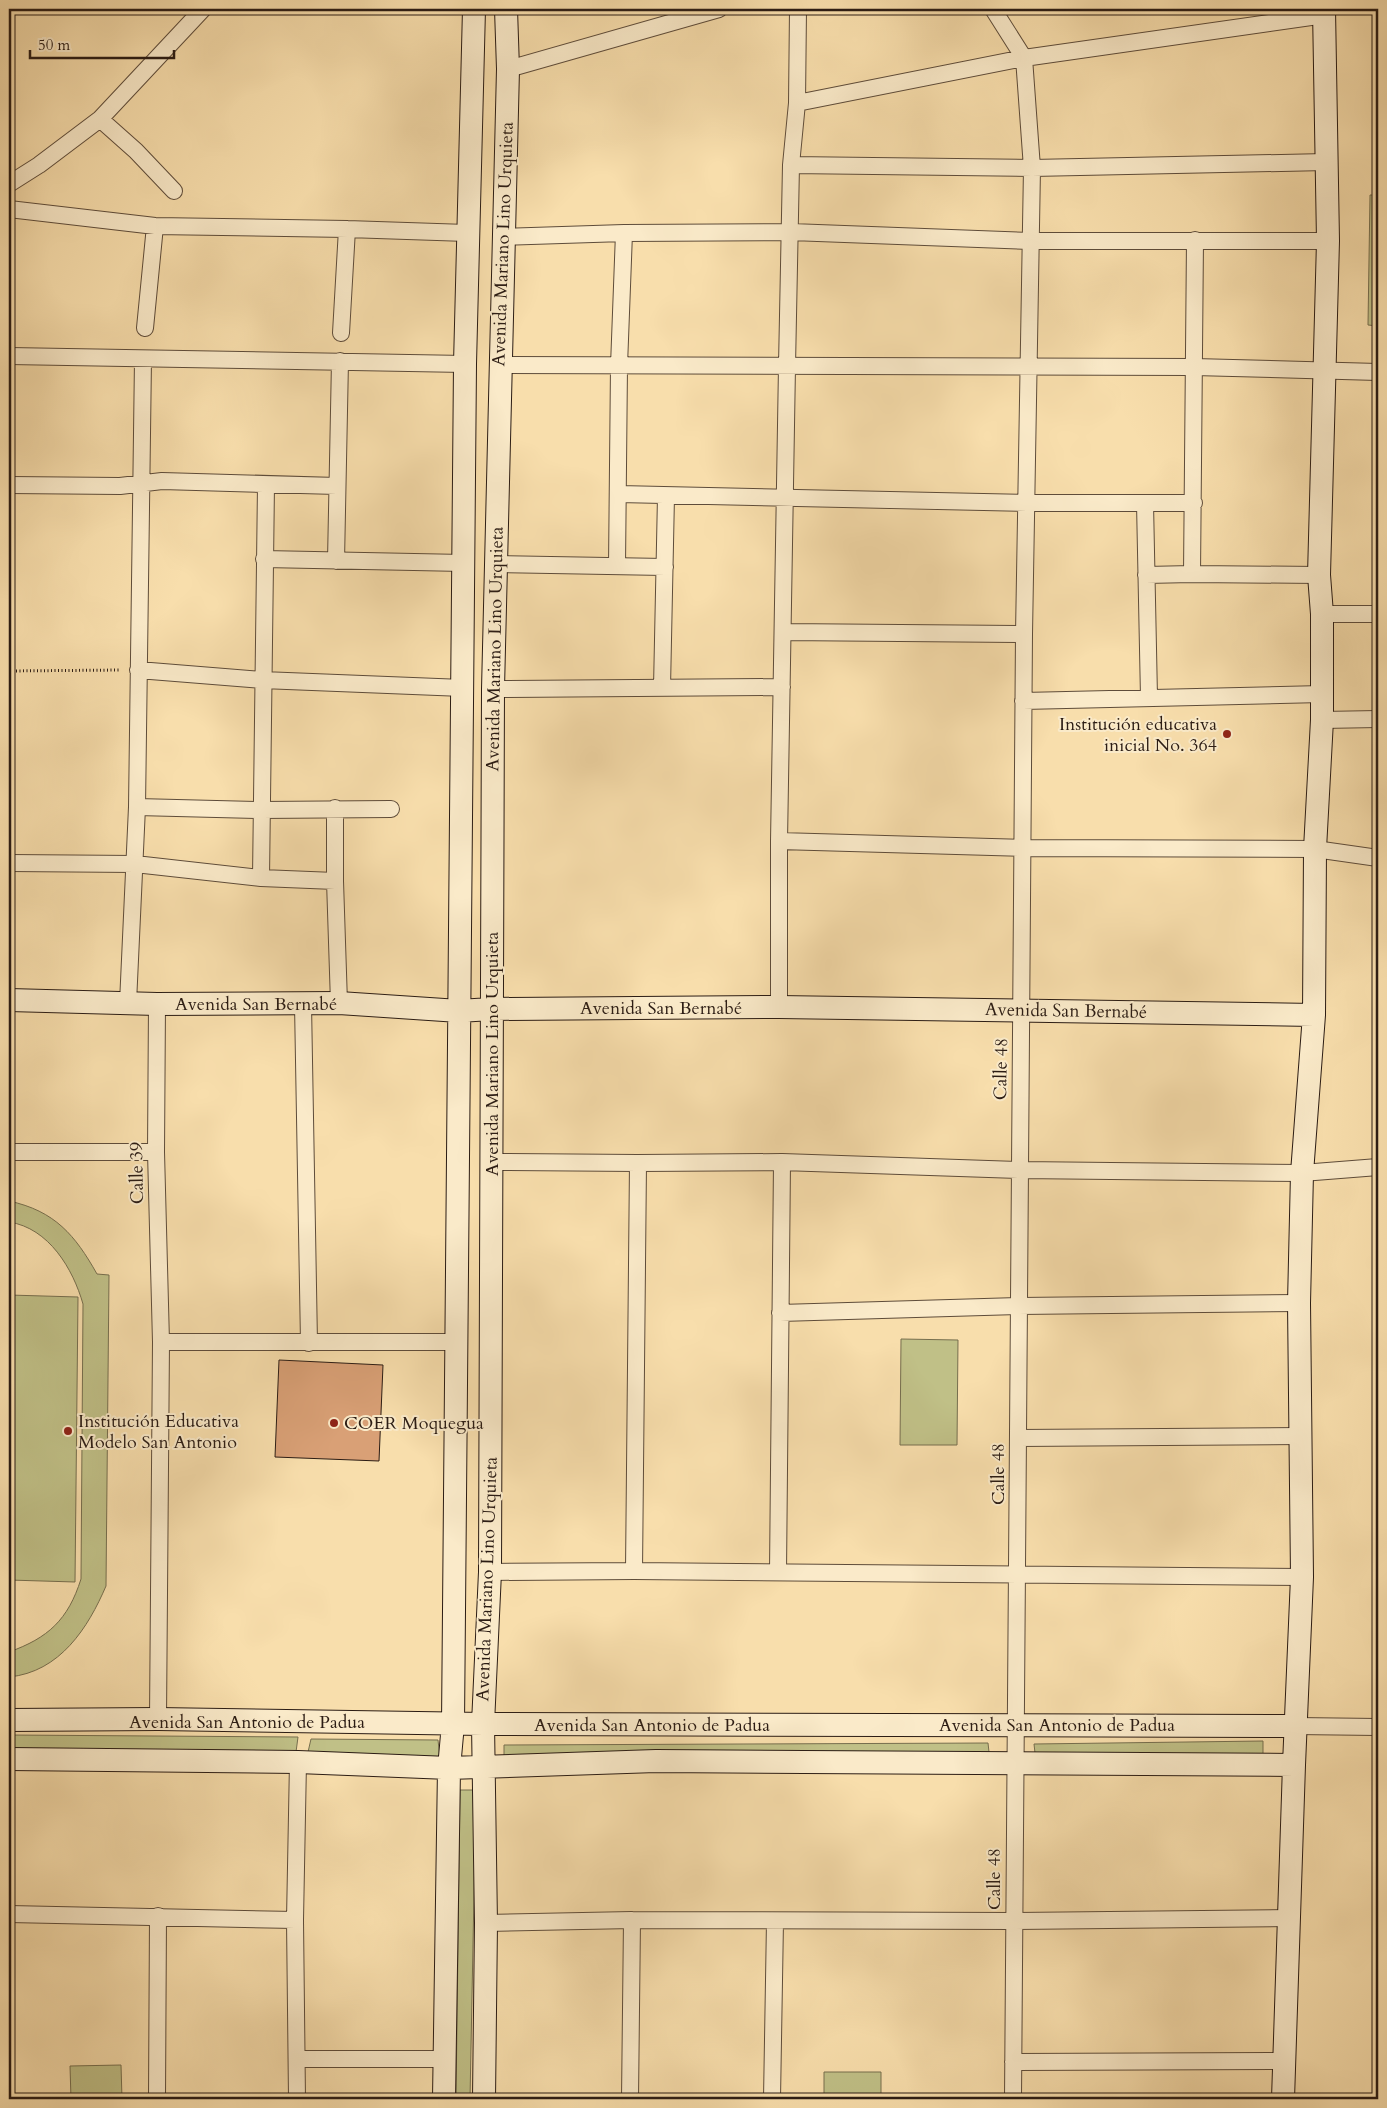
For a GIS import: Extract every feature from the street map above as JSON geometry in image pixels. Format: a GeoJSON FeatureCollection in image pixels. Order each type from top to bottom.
{"type":"FeatureCollection","features":[{"type":"Feature","properties":{"kind":"street"},"geometry":{"type":"LineString","coordinates":[[9,184],[39,166],[100,119],[203,9]]}},
{"type":"Feature","properties":{"kind":"street","name":"Avenida Mariano Lino Urquieta"},"geometry":{"type":"LineString","coordinates":[[444,2099],[449,1768],[453,1724],[465,364],[474,9]]}},
{"type":"Feature","properties":{"kind":"street","name":"Avenida Mariano Lino Urquieta"},"geometry":{"type":"LineString","coordinates":[[484,2099],[486,1923],[483,1724],[490,1572],[492,1162],[490,1009],[493,689],[508,69],[506,9]]}},
{"type":"Feature","properties":{"kind":"street"},"geometry":{"type":"LineString","coordinates":[[508,69],[719,9]]}},
{"type":"Feature","properties":{"kind":"street"},"geometry":{"type":"LineString","coordinates":[[779,1007],[779,841],[787,366],[791,165],[797,104],[798,9]]}},
{"type":"Feature","properties":{"kind":"street"},"geometry":{"type":"LineString","coordinates":[[992,9],[1024,58]]}},
{"type":"Feature","properties":{"kind":"street"},"geometry":{"type":"LineString","coordinates":[[797,104],[1024,58],[1324,12],[1328,241],[1319,575],[1322,614],[1322,720],[1315,849],[1314,1015],[1302,1173],[1299,1303],[1302,1577],[1295,1726],[1283,2099]]}},
{"type":"Feature","properties":{"kind":"street","name":"Calle 48"},"geometry":{"type":"LineString","coordinates":[[1013,2099],[1023,701],[1032,168],[1024,58]]}},
{"type":"Feature","properties":{"kind":"street"},"geometry":{"type":"LineString","coordinates":[[100,119],[136,151],[174,191]]}},
{"type":"Feature","properties":{"kind":"street"},"geometry":{"type":"LineString","coordinates":[[791,165],[1032,168],[1326,162]]}},
{"type":"Feature","properties":{"kind":"street"},"geometry":{"type":"LineString","coordinates":[[9,209],[155,226],[346,228],[468,233]]}},
{"type":"Feature","properties":{"kind":"street"},"geometry":{"type":"LineString","coordinates":[[145,328],[155,226]]}},
{"type":"Feature","properties":{"kind":"street"},"geometry":{"type":"LineString","coordinates":[[341,333],[346,228]]}},
{"type":"Feature","properties":{"kind":"street"},"geometry":{"type":"LineString","coordinates":[[504,237],[624,233],[791,232],[1030,241],[1328,241]]}},
{"type":"Feature","properties":{"kind":"street"},"geometry":{"type":"LineString","coordinates":[[617,566],[624,233]]}},
{"type":"Feature","properties":{"kind":"street"},"geometry":{"type":"LineString","coordinates":[[1192,574],[1195,240]]}},
{"type":"Feature","properties":{"kind":"street"},"geometry":{"type":"LineString","coordinates":[[9,356],[142,360],[465,364]]}},
{"type":"Feature","properties":{"kind":"street"},"geometry":{"type":"LineString","coordinates":[[128,1003],[137,807],[142,360]]}},
{"type":"Feature","properties":{"kind":"street"},"geometry":{"type":"LineString","coordinates":[[336,560],[340,361]]}},
{"type":"Feature","properties":{"kind":"street"},"geometry":{"type":"LineString","coordinates":[[500,365],[1194,367],[1378,372]]}},
{"type":"Feature","properties":{"kind":"street"},"geometry":{"type":"LineString","coordinates":[[9,485],[120,486],[162,481],[337,486]]}},
{"type":"Feature","properties":{"kind":"street"},"geometry":{"type":"LineString","coordinates":[[260,878],[266,485]]}},
{"type":"Feature","properties":{"kind":"street"},"geometry":{"type":"LineString","coordinates":[[619,494],[1027,503],[1194,503]]}},
{"type":"Feature","properties":{"kind":"street"},"geometry":{"type":"LineString","coordinates":[[662,688],[666,496]]}},
{"type":"Feature","properties":{"kind":"street"},"geometry":{"type":"LineString","coordinates":[[1145,503],[1149,697]]}},
{"type":"Feature","properties":{"kind":"street"},"geometry":{"type":"LineString","coordinates":[[264,559],[464,563]]}},
{"type":"Feature","properties":{"kind":"street"},"geometry":{"type":"LineString","coordinates":[[497,564],[665,567]]}},
{"type":"Feature","properties":{"kind":"street"},"geometry":{"type":"LineString","coordinates":[[1146,575],[1319,575]]}},
{"type":"Feature","properties":{"kind":"street"},"geometry":{"type":"LineString","coordinates":[[1322,614],[1378,614]]}},
{"type":"Feature","properties":{"kind":"street"},"geometry":{"type":"LineString","coordinates":[[783,632],[1024,634]]}},
{"type":"Feature","properties":{"kind":"street"},"geometry":{"type":"LineString","coordinates":[[138,670],[262,680],[463,688]]}},
{"type":"Feature","properties":{"kind":"street"},"geometry":{"type":"LineString","coordinates":[[493,689],[782,687]]}},
{"type":"Feature","properties":{"kind":"street"},"geometry":{"type":"LineString","coordinates":[[1023,701],[1322,694]]}},
{"type":"Feature","properties":{"kind":"street"},"geometry":{"type":"LineString","coordinates":[[1322,720],[1378,719]]}},
{"type":"Feature","properties":{"kind":"street"},"geometry":{"type":"LineString","coordinates":[[137,807],[262,810],[391,808]]}},
{"type":"Feature","properties":{"kind":"street"},"geometry":{"type":"LineString","coordinates":[[335,808],[339,1003]]}},
{"type":"Feature","properties":{"kind":"street"},"geometry":{"type":"LineString","coordinates":[[779,841],[1023,848],[1315,849],[1378,858]]}},
{"type":"Feature","properties":{"kind":"street"},"geometry":{"type":"LineString","coordinates":[[9,863],[135,864],[260,878],[335,881]]}},
{"type":"Feature","properties":{"kind":"street","name":"Avenida San Bernabé"},"geometry":{"type":"LineString","coordinates":[[9,1000],[157,1004],[339,1003],[459,1011],[490,1009],[779,1007],[1314,1015]]}},
{"type":"Feature","properties":{"kind":"street","name":"Calle 39"},"geometry":{"type":"LineString","coordinates":[[157,1004],[156,1152],[161,1342],[158,1719]]}},
{"type":"Feature","properties":{"kind":"street"},"geometry":{"type":"LineString","coordinates":[[302,1004],[309,1343]]}},
{"type":"Feature","properties":{"kind":"street"},"geometry":{"type":"LineString","coordinates":[[9,1152],[156,1152]]}},
{"type":"Feature","properties":{"kind":"street"},"geometry":{"type":"LineString","coordinates":[[492,1162],[782,1162],[1020,1170],[1302,1173],[1378,1167]]}},
{"type":"Feature","properties":{"kind":"street"},"geometry":{"type":"LineString","coordinates":[[778,1572],[782,1162]]}},
{"type":"Feature","properties":{"kind":"street"},"geometry":{"type":"LineString","coordinates":[[634,1571],[638,1163]]}},
{"type":"Feature","properties":{"kind":"street"},"geometry":{"type":"LineString","coordinates":[[780,1313],[1019,1306],[1299,1303]]}},
{"type":"Feature","properties":{"kind":"street"},"geometry":{"type":"LineString","coordinates":[[161,1342],[456,1342]]}},
{"type":"Feature","properties":{"kind":"street"},"geometry":{"type":"LineString","coordinates":[[1018,1438],[1300,1436]]}},
{"type":"Feature","properties":{"kind":"street"},"geometry":{"type":"LineString","coordinates":[[490,1572],[634,1571],[1302,1577]]}},
{"type":"Feature","properties":{"kind":"street","name":"Avenida San Antonio de Padua"},"geometry":{"type":"LineString","coordinates":[[9,1720],[158,1719],[453,1724],[1295,1726]]}},
{"type":"Feature","properties":{"kind":"street"},"geometry":{"type":"LineString","coordinates":[[656,1724],[656,1761]]}},
{"type":"Feature","properties":{"kind":"street"},"geometry":{"type":"LineString","coordinates":[[827,1762],[828,1725]]}},
{"type":"Feature","properties":{"kind":"street"},"geometry":{"type":"LineString","coordinates":[[1295,1726],[1378,1727]]}},
{"type":"Feature","properties":{"kind":"street","name":"Avenida San Antonio de Padua"},"geometry":{"type":"LineString","coordinates":[[9,1759],[298,1762],[449,1768],[656,1761],[1294,1764]]}},
{"type":"Feature","properties":{"kind":"street"},"geometry":{"type":"LineString","coordinates":[[297,2099],[295,1920],[298,1762]]}},
{"type":"Feature","properties":{"kind":"street"},"geometry":{"type":"LineString","coordinates":[[9,1914],[295,1920]]}},
{"type":"Feature","properties":{"kind":"street"},"geometry":{"type":"LineString","coordinates":[[157,2099],[158,1916]]}},
{"type":"Feature","properties":{"kind":"street"},"geometry":{"type":"LineString","coordinates":[[486,1923],[632,1920],[1014,1921],[1290,1918]]}},
{"type":"Feature","properties":{"kind":"street"},"geometry":{"type":"LineString","coordinates":[[630,2099],[632,1920]]}},
{"type":"Feature","properties":{"kind":"street"},"geometry":{"type":"LineString","coordinates":[[772,2099],[775,1921]]}},
{"type":"Feature","properties":{"kind":"street"},"geometry":{"type":"LineString","coordinates":[[298,2059],[445,2059]]}},
{"type":"Feature","properties":{"kind":"street"},"geometry":{"type":"LineString","coordinates":[[1013,2062],[1284,2060]]}},
{"type":"Feature","properties":{"kind":"path"},"geometry":{"type":"LineString","coordinates":[[9,671],[138,670]]}},
{"type":"Feature","properties":{"kind":"green space"},"geometry":{"type":"Polygon","coordinates":[[[1370,195],[1378,195],[1378,326],[1368,325],[1370,195]]]}},
{"type":"Feature","properties":{"kind":"green space"},"geometry":{"type":"Polygon","coordinates":[[[9,1201],[25,1205],[51,1218],[72,1236],[97,1274],[109,1275],[106,1586],[81,1632],[70,1645],[43,1667],[9,1677],[9,1652],[23,1647],[55,1626],[70,1606],[81,1579],[83,1304],[73,1277],[57,1252],[36,1232],[9,1222],[9,1201]]]}},
{"type":"Feature","properties":{"kind":"green space"},"geometry":{"type":"Polygon","coordinates":[[[9,1295],[78,1297],[75,1582],[9,1580],[9,1295]]]}},
{"type":"Feature","properties":{"kind":"green space"},"geometry":{"type":"Polygon","coordinates":[[[901,1339],[958,1340],[957,1445],[900,1445],[901,1339]]]}},
{"type":"Feature","properties":{"kind":"green space"},"geometry":{"type":"Polygon","coordinates":[[[9,1735],[298,1737],[296,1752],[9,1749],[9,1735]]]}},
{"type":"Feature","properties":{"kind":"green space"},"geometry":{"type":"Polygon","coordinates":[[[311,1739],[438,1740],[440,1758],[308,1752],[311,1739]]]}},
{"type":"Feature","properties":{"kind":"green space"},"geometry":{"type":"Polygon","coordinates":[[[1263,1741],[1263,1754],[1035,1753],[1034,1744],[1263,1741]]]}},
{"type":"Feature","properties":{"kind":"green space"},"geometry":{"type":"Polygon","coordinates":[[[988,1743],[989,1752],[504,1757],[504,1745],[988,1743]]]}},
{"type":"Feature","properties":{"kind":"green space"},"geometry":{"type":"Polygon","coordinates":[[[460,1790],[476,1790],[470,2099],[456,2099],[460,1790]]]}},
{"type":"Feature","properties":{"kind":"green space"},"geometry":{"type":"Polygon","coordinates":[[[121,2065],[122,2099],[71,2099],[70,2066],[121,2065]]]}},
{"type":"Feature","properties":{"kind":"green space"},"geometry":{"type":"Polygon","coordinates":[[[824,2072],[881,2072],[881,2099],[824,2099],[824,2072]]]}},
{"type":"Feature","properties":{"kind":"building"},"geometry":{"type":"Polygon","coordinates":[[[279,1360],[383,1365],[379,1461],[275,1457],[279,1360]]]}},
{"type":"Feature","properties":{"kind":"place","name":"Institución educativa inicial No. 364"},"geometry":{"type":"Point","coordinates":[1227,734]}},
{"type":"Feature","properties":{"kind":"place","name":"COER Moquegua"},"geometry":{"type":"Point","coordinates":[334,1423]}},
{"type":"Feature","properties":{"kind":"place","name":"Institución Educativa Modelo San Antonio"},"geometry":{"type":"Point","coordinates":[68,1431]}}]}
